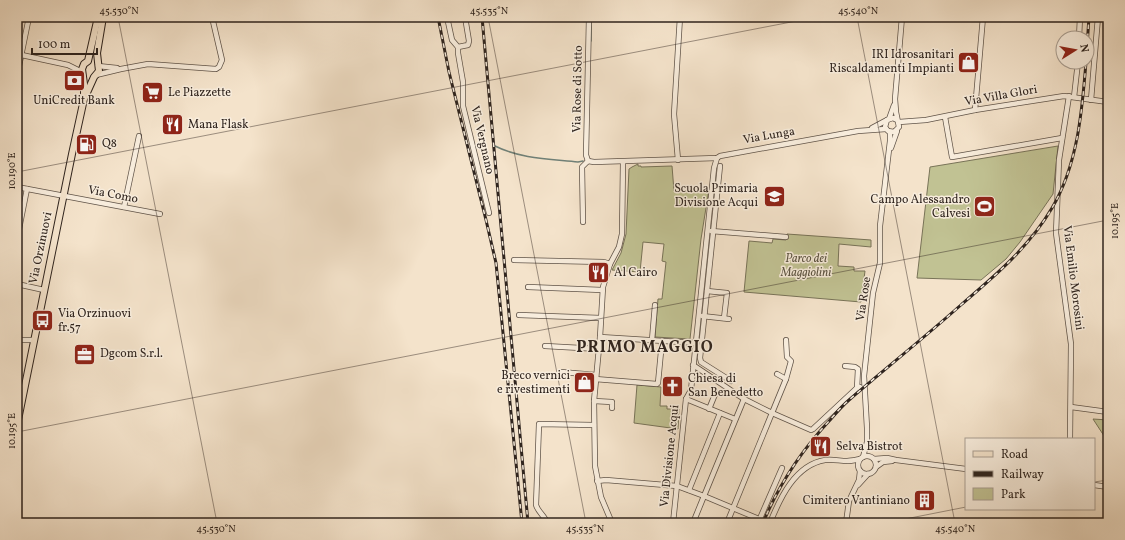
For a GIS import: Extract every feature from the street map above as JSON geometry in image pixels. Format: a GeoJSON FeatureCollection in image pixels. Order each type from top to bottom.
{"type":"FeatureCollection","features":[{"type":"Feature","properties":{"kind":"main road","name":"Via Orzinuovi"},"geometry":{"type":"LineString","coordinates":[[84,99],[82,69],[86,62],[98,17]]}},
{"type":"Feature","properties":{"kind":"main road","name":"Via Orzinuovi"},"geometry":{"type":"LineString","coordinates":[[17,426],[84,99],[98,71],[96,53],[103,17]]}},
{"type":"Feature","properties":{"kind":"main road"},"geometry":{"type":"LineString","coordinates":[[86,62],[95,62],[98,66]]}},
{"type":"Feature","properties":{"kind":"main road"},"geometry":{"type":"LineString","coordinates":[[83,74],[88,77],[95,76]]}},
{"type":"Feature","properties":{"kind":"street"},"geometry":{"type":"LineString","coordinates":[[17,76],[19,54],[30,17]]}},
{"type":"Feature","properties":{"kind":"street"},"geometry":{"type":"LineString","coordinates":[[95,76],[148,64],[216,69],[219,67],[222,60],[212,17]]}},
{"type":"Feature","properties":{"kind":"street","name":"Via Vergnano"},"geometry":{"type":"LineString","coordinates":[[447,17],[452,40],[458,47],[463,82],[464,106],[489,213]]}},
{"type":"Feature","properties":{"kind":"street"},"geometry":{"type":"LineString","coordinates":[[458,47],[468,45],[469,41],[465,17]]}},
{"type":"Feature","properties":{"kind":"street","name":"Via Rose di Sotto"},"geometry":{"type":"LineString","coordinates":[[588,161],[586,155],[589,17]]}},
{"type":"Feature","properties":{"kind":"street"},"geometry":{"type":"LineString","coordinates":[[678,160],[674,114],[680,17]]}},
{"type":"Feature","properties":{"kind":"street"},"geometry":{"type":"LineString","coordinates":[[895,99],[888,120],[885,124],[888,130],[897,130],[898,121],[895,99],[902,17]]}},
{"type":"Feature","properties":{"kind":"street"},"geometry":{"type":"LineString","coordinates":[[975,110],[983,17]]}},
{"type":"Feature","properties":{"kind":"street"},"geometry":{"type":"LineString","coordinates":[[1079,30],[1080,17]]}},
{"type":"Feature","properties":{"kind":"street"},"geometry":{"type":"LineString","coordinates":[[1092,100],[1098,17]]}},
{"type":"Feature","properties":{"kind":"street"},"geometry":{"type":"LineString","coordinates":[[19,54],[68,65],[78,66],[86,62]]}},
{"type":"Feature","properties":{"kind":"street"},"geometry":{"type":"LineString","coordinates":[[68,65],[83,74]]}},
{"type":"Feature","properties":{"kind":"street"},"geometry":{"type":"LineString","coordinates":[[98,66],[121,69]]}},
{"type":"Feature","properties":{"kind":"street","name":"Via Emilio Morosini"},"geometry":{"type":"LineString","coordinates":[[1070,438],[1071,344],[1056,233],[1056,200],[1062,138],[1076,70]]}},
{"type":"Feature","properties":{"kind":"street","name":"Via Villa Glori"},"geometry":{"type":"LineString","coordinates":[[898,121],[913,122],[975,110],[1071,96],[1108,102]]}},
{"type":"Feature","properties":{"kind":"street"},"geometry":{"type":"LineString","coordinates":[[945,117],[952,157],[1062,138]]}},
{"type":"Feature","properties":{"kind":"street"},"geometry":{"type":"LineString","coordinates":[[888,120],[893,118],[898,121]]}},
{"type":"Feature","properties":{"kind":"street","name":"Via Lunga"},"geometry":{"type":"LineString","coordinates":[[588,161],[623,162],[716,158],[742,151],[865,130],[888,120]]}},
{"type":"Feature","properties":{"kind":"street","name":"Via Villa Glori"},"geometry":{"type":"LineString","coordinates":[[897,130],[913,122]]}},
{"type":"Feature","properties":{"kind":"street","name":"Via Lunga"},"geometry":{"type":"LineString","coordinates":[[865,130],[888,130]]}},
{"type":"Feature","properties":{"kind":"street","name":"Via Rose"},"geometry":{"type":"LineString","coordinates":[[872,457],[867,442],[864,376],[873,293],[880,263],[880,226],[888,159],[888,130]]}},
{"type":"Feature","properties":{"kind":"street","name":"Via Rose"},"geometry":{"type":"LineString","coordinates":[[888,159],[897,130]]}},
{"type":"Feature","properties":{"kind":"street"},"geometry":{"type":"LineString","coordinates":[[124,207],[139,136]]}},
{"type":"Feature","properties":{"kind":"street","name":"Via Divisione Acqui"},"geometry":{"type":"LineString","coordinates":[[673,523],[686,399],[690,390],[701,316],[707,230],[714,162],[716,158]]}},
{"type":"Feature","properties":{"kind":"street"},"geometry":{"type":"LineString","coordinates":[[583,222],[582,167],[588,161]]}},
{"type":"Feature","properties":{"kind":"street"},"geometry":{"type":"LineString","coordinates":[[612,523],[601,497],[597,481],[595,466],[594,401],[595,377],[600,337],[602,290],[610,264],[619,247],[622,234],[623,162]]}},
{"type":"Feature","properties":{"kind":"street","name":"Via Divisione Acqui"},"geometry":{"type":"LineString","coordinates":[[701,316],[707,291],[720,166]]}},
{"type":"Feature","properties":{"kind":"street","name":"Via Como"},"geometry":{"type":"LineString","coordinates":[[17,186],[160,214]]}},
{"type":"Feature","properties":{"kind":"street"},"geometry":{"type":"LineString","coordinates":[[17,239],[27,188]]}},
{"type":"Feature","properties":{"kind":"street"},"geometry":{"type":"LineString","coordinates":[[707,230],[786,237]]}},
{"type":"Feature","properties":{"kind":"street"},"geometry":{"type":"LineString","coordinates":[[514,260],[604,262],[610,264]]}},
{"type":"Feature","properties":{"kind":"street"},"geometry":{"type":"LineString","coordinates":[[17,284],[44,290]]}},
{"type":"Feature","properties":{"kind":"street"},"geometry":{"type":"LineString","coordinates":[[528,287],[602,290]]}},
{"type":"Feature","properties":{"kind":"street"},"geometry":{"type":"LineString","coordinates":[[701,316],[727,319],[727,293],[707,291]]}},
{"type":"Feature","properties":{"kind":"street"},"geometry":{"type":"LineString","coordinates":[[652,340],[655,304]]}},
{"type":"Feature","properties":{"kind":"street"},"geometry":{"type":"LineString","coordinates":[[519,315],[601,318]]}},
{"type":"Feature","properties":{"kind":"street"},"geometry":{"type":"LineString","coordinates":[[600,337],[697,344]]}},
{"type":"Feature","properties":{"kind":"street"},"geometry":{"type":"LineString","coordinates":[[17,340],[34,340]]}},
{"type":"Feature","properties":{"kind":"street"},"geometry":{"type":"LineString","coordinates":[[727,523],[786,379],[791,361],[788,357],[786,340]]}},
{"type":"Feature","properties":{"kind":"street"},"geometry":{"type":"LineString","coordinates":[[561,372],[657,384],[662,341]]}},
{"type":"Feature","properties":{"kind":"street","name":"Via Divisione Acqui"},"geometry":{"type":"LineString","coordinates":[[697,344],[700,360],[731,381]]}},
{"type":"Feature","properties":{"kind":"street"},"geometry":{"type":"LineString","coordinates":[[545,346],[599,349]]}},
{"type":"Feature","properties":{"kind":"street"},"geometry":{"type":"LineString","coordinates":[[693,365],[744,399],[812,430],[858,387],[858,369],[855,367],[845,366]]}},
{"type":"Feature","properties":{"kind":"street"},"geometry":{"type":"LineString","coordinates":[[716,380],[720,374]]}},
{"type":"Feature","properties":{"kind":"street"},"geometry":{"type":"LineString","coordinates":[[777,374],[786,379]]}},
{"type":"Feature","properties":{"kind":"street"},"geometry":{"type":"LineString","coordinates":[[709,409],[716,392]]}},
{"type":"Feature","properties":{"kind":"street"},"geometry":{"type":"LineString","coordinates":[[686,399],[735,419]]}},
{"type":"Feature","properties":{"kind":"street"},"geometry":{"type":"LineString","coordinates":[[693,523],[744,399]]}},
{"type":"Feature","properties":{"kind":"street"},"geometry":{"type":"LineString","coordinates":[[594,401],[612,402],[612,408]]}},
{"type":"Feature","properties":{"kind":"street"},"geometry":{"type":"LineString","coordinates":[[1071,407],[1108,412]]}},
{"type":"Feature","properties":{"kind":"street"},"geometry":{"type":"LineString","coordinates":[[689,490],[720,413]]}},
{"type":"Feature","properties":{"kind":"street"},"geometry":{"type":"LineString","coordinates":[[547,523],[537,510],[536,505],[539,424],[594,425]]}},
{"type":"Feature","properties":{"kind":"street","name":"Via Rose"},"geometry":{"type":"LineString","coordinates":[[861,458],[867,442]]}},
{"type":"Feature","properties":{"kind":"street"},"geometry":{"type":"LineString","coordinates":[[872,457],[876,461],[876,467]]}},
{"type":"Feature","properties":{"kind":"street"},"geometry":{"type":"LineString","coordinates":[[770,523],[790,483],[804,470],[820,461],[832,459],[847,461],[872,457],[965,469]]}},
{"type":"Feature","properties":{"kind":"street"},"geometry":{"type":"LineString","coordinates":[[846,523],[849,501],[858,480],[861,458]]}},
{"type":"Feature","properties":{"kind":"street"},"geometry":{"type":"LineString","coordinates":[[852,492],[868,474],[873,472],[876,467],[883,462],[896,460]]}},
{"type":"Feature","properties":{"kind":"street"},"geometry":{"type":"LineString","coordinates":[[847,461],[862,472],[868,474]]}},
{"type":"Feature","properties":{"kind":"street"},"geometry":{"type":"LineString","coordinates":[[597,481],[606,480],[677,486],[733,508],[759,521],[782,468]]}},
{"type":"Feature","properties":{"kind":"street"},"geometry":{"type":"LineString","coordinates":[[1095,485],[1108,487]]}},
{"type":"Feature","properties":{"kind":"green space","name":"Campo Alessandro Calvesi"},"geometry":{"type":"Polygon","coordinates":[[[1058,146],[1053,194],[1020,242],[1006,259],[981,280],[917,278],[930,167],[1058,146]]]}},
{"type":"Feature","properties":{"kind":"green space"},"geometry":{"type":"Polygon","coordinates":[[[638,164],[638,166],[641,167],[672,166],[674,191],[709,189],[701,239],[690,339],[655,337],[658,299],[662,299],[666,262],[662,261],[664,244],[643,242],[640,272],[612,270],[621,253],[626,234],[629,169],[638,164]]]}},
{"type":"Feature","properties":{"kind":"green space","name":"Parco dei Maggiolini"},"geometry":{"type":"Polygon","coordinates":[[[787,234],[871,240],[871,247],[839,244],[838,266],[854,267],[854,271],[865,271],[861,302],[744,292],[749,241],[772,243],[773,239],[786,240],[787,234]]]}},
{"type":"Feature","properties":{"kind":"green space"},"geometry":{"type":"Polygon","coordinates":[[[637,385],[661,387],[660,406],[667,406],[667,409],[679,409],[678,429],[634,423],[637,385]]]}},
{"type":"Feature","properties":{"kind":"green space"},"geometry":{"type":"Polygon","coordinates":[[[1093,419],[1108,420],[1108,442],[1093,419]]]}},
{"type":"Feature","properties":{"kind":"waterway"},"geometry":{"type":"LineString","coordinates":[[591,17],[591,41]]}},
{"type":"Feature","properties":{"kind":"waterway"},"geometry":{"type":"LineString","coordinates":[[495,146],[515,154],[525,156],[578,162],[583,161]]}},
{"type":"Feature","properties":{"kind":"railway"},"geometry":{"type":"LineString","coordinates":[[438,17],[449,72],[496,263],[522,523]]}},
{"type":"Feature","properties":{"kind":"railway"},"geometry":{"type":"LineString","coordinates":[[482,17],[528,523]]}},
{"type":"Feature","properties":{"kind":"railway"},"geometry":{"type":"LineString","coordinates":[[1088,30],[1089,17]]}},
{"type":"Feature","properties":{"kind":"railway"},"geometry":{"type":"LineString","coordinates":[[763,523],[776,495],[792,468],[810,443],[839,410],[1011,260],[1043,222],[1061,191],[1068,174],[1077,137],[1083,99],[1085,70]]}},
{"type":"Feature","properties":{"kind":"place","name":"IRI Idrosanitari Riscaldamenti Impianti"},"geometry":{"type":"Point","coordinates":[969,62]}},
{"type":"Feature","properties":{"kind":"place","name":"UniCredit Bank"},"geometry":{"type":"Point","coordinates":[74,80]}},
{"type":"Feature","properties":{"kind":"place","name":"Le Piazzette"},"geometry":{"type":"Point","coordinates":[152,93]}},
{"type":"Feature","properties":{"kind":"place","name":"Mana Flask"},"geometry":{"type":"Point","coordinates":[173,125]}},
{"type":"Feature","properties":{"kind":"place","name":"Q8"},"geometry":{"type":"Point","coordinates":[87,144]}},
{"type":"Feature","properties":{"kind":"place","name":"Scuola Primaria Divisione Acqui"},"geometry":{"type":"Point","coordinates":[774,196]}},
{"type":"Feature","properties":{"kind":"place","name":"Campo Alessandro Calvesi"},"geometry":{"type":"Point","coordinates":[985,207]}},
{"type":"Feature","properties":{"kind":"place","name":"Al Cairo"},"geometry":{"type":"Point","coordinates":[598,273]}},
{"type":"Feature","properties":{"kind":"place","name":"Via Orzinuovi fr.57"},"geometry":{"type":"Point","coordinates":[43,321]}},
{"type":"Feature","properties":{"kind":"place","name":"Dgcom S.r.l."},"geometry":{"type":"Point","coordinates":[85,354]}},
{"type":"Feature","properties":{"kind":"place","name":"Breco vernici e rivestimenti"},"geometry":{"type":"Point","coordinates":[585,383]}},
{"type":"Feature","properties":{"kind":"place","name":"Chiesa di San Benedetto"},"geometry":{"type":"Point","coordinates":[672,386]}},
{"type":"Feature","properties":{"kind":"place","name":"Selva Bistrot"},"geometry":{"type":"Point","coordinates":[821,447]}},
{"type":"Feature","properties":{"kind":"place","name":"Cimitero Vantiniano"},"geometry":{"type":"Point","coordinates":[925,501]}},
{"type":"Feature","properties":{"kind":"district","name":"PRIMO MAGGIO"},"geometry":{"type":"Point","coordinates":[645,348]}}]}
